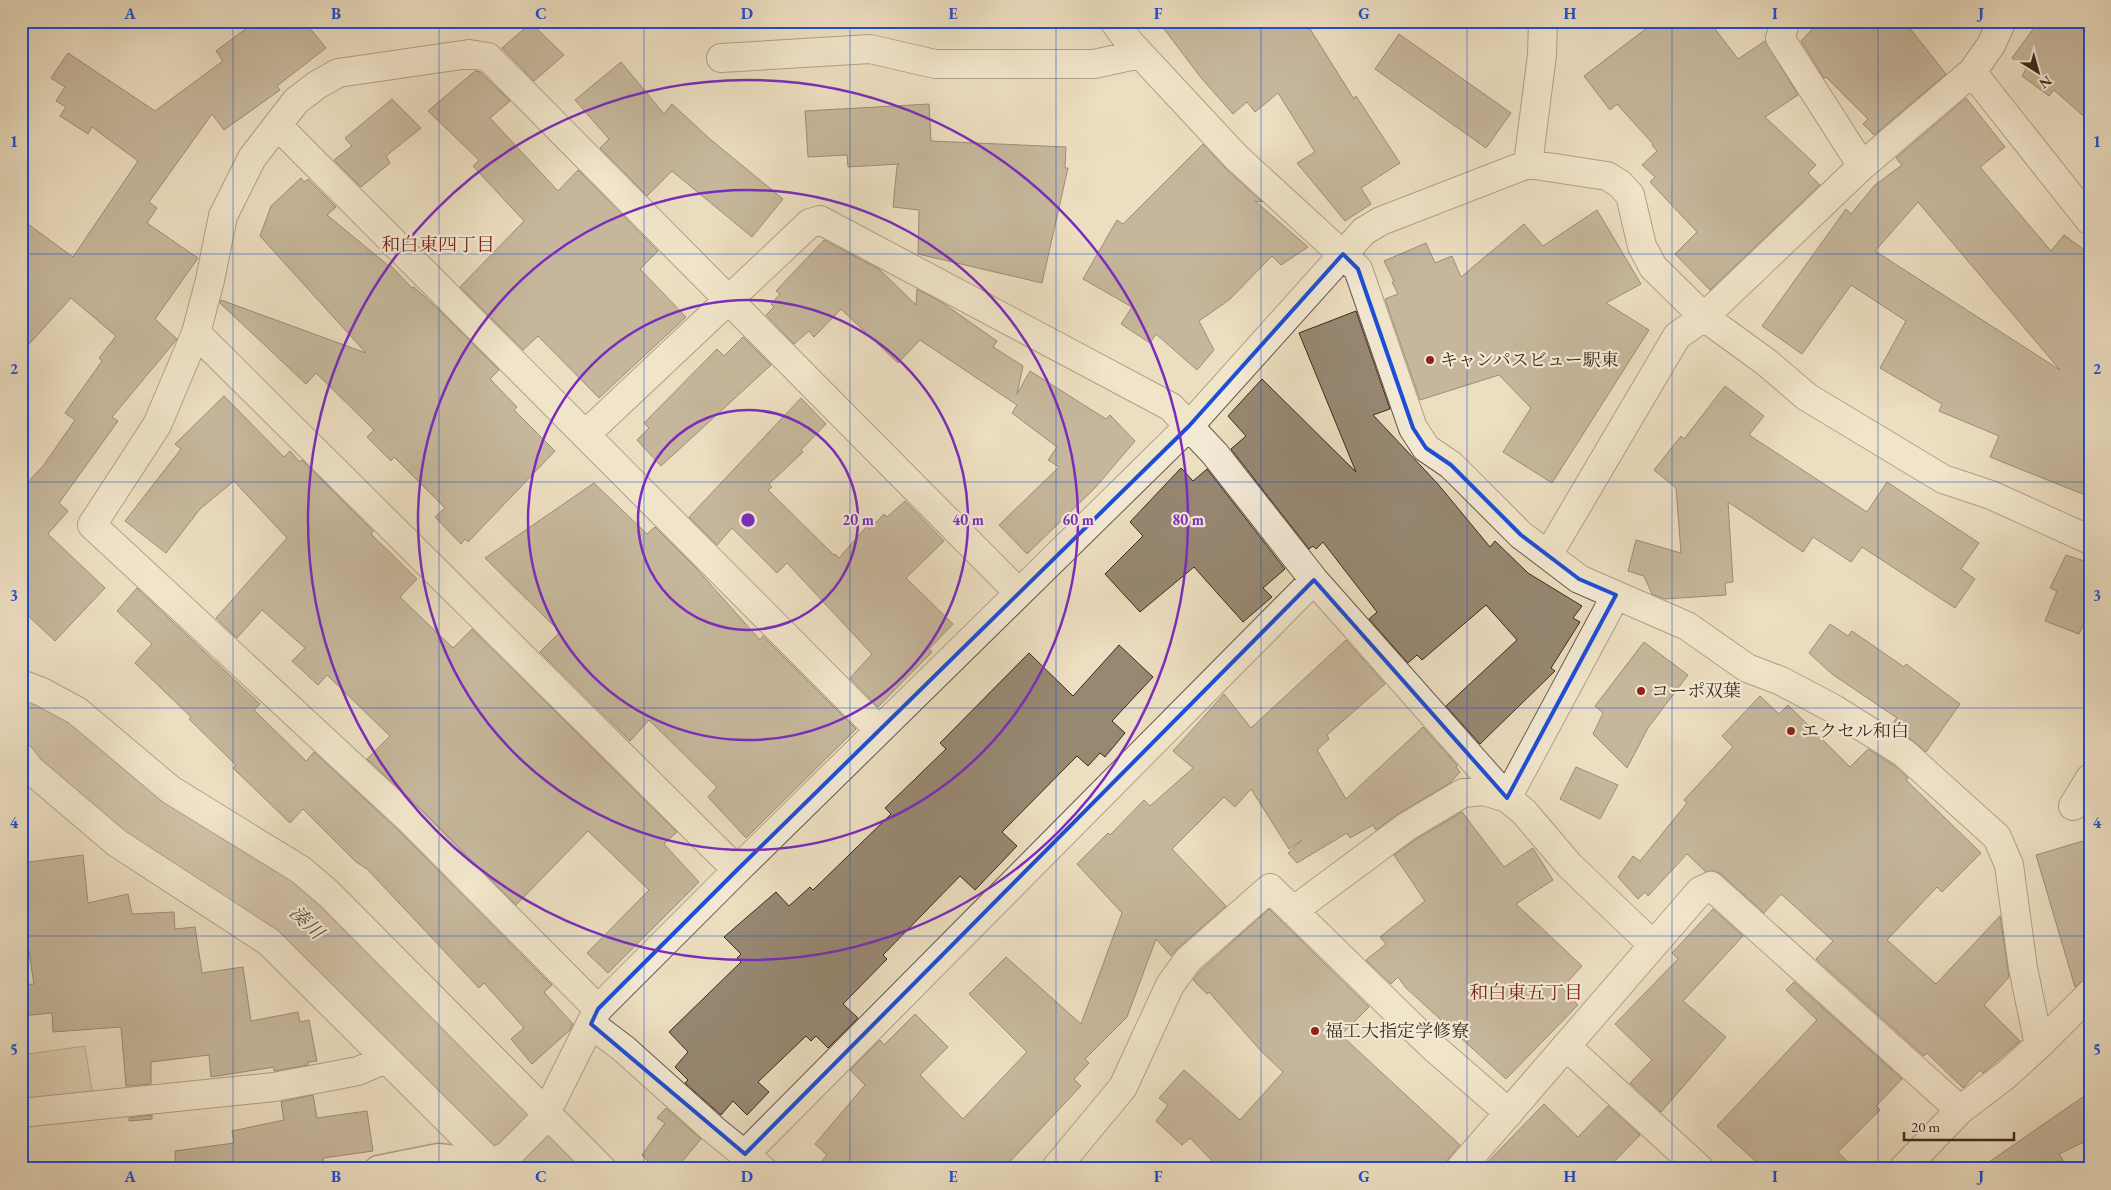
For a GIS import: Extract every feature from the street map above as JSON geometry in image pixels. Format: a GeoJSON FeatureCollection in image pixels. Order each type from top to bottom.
{"type":"FeatureCollection","features":[{"type":"Feature","properties":{"kind":"street"},"geometry":{"type":"LineString","coordinates":[[1114,21],[1140,54],[1236,156],[1358,269],[1413,428],[1426,448],[1451,465],[1521,535],[1579,579],[1687,626],[1747,668],[1781,682],[1834,709],[1904,753],[1997,837],[2009,865],[2023,968],[2039,1045]]}},
{"type":"Feature","properties":{"kind":"street"},"geometry":{"type":"LineString","coordinates":[[1528,164],[1542,55],[1543,21]]}},
{"type":"Feature","properties":{"kind":"street"},"geometry":{"type":"LineString","coordinates":[[1786,21],[1780,38],[1862,166]]}},
{"type":"Feature","properties":{"kind":"street"},"geometry":{"type":"LineString","coordinates":[[1548,556],[1676,336],[1704,317],[1862,166],[1972,72],[1991,45],[2002,21]]}},
{"type":"Feature","properties":{"kind":"street"},"geometry":{"type":"LineString","coordinates":[[721,58],[870,49],[935,64],[1094,64],[1140,54]]}},
{"type":"Feature","properties":{"kind":"street"},"geometry":{"type":"LineString","coordinates":[[1019,593],[488,58],[469,54],[338,73],[317,85],[296,101],[252,158],[223,216],[210,280],[196,333],[157,425],[92,525],[409,820],[624,1049],[713,1129],[753,1161],[1314,580]]}},
{"type":"Feature","properties":{"kind":"street"},"geometry":{"type":"LineString","coordinates":[[1972,72],[2090,221]]}},
{"type":"Feature","properties":{"kind":"street"},"geometry":{"type":"LineString","coordinates":[[278,126],[879,730]]}},
{"type":"Feature","properties":{"kind":"street"},"geometry":{"type":"LineString","coordinates":[[378,1169],[438,1158],[490,1167],[508,1155],[542,1121],[594,1017],[736,870],[1190,426],[1364,231],[1381,221],[1528,164],[1607,176],[1620,184],[1630,195],[1642,246],[1653,267],[1704,317],[1766,362],[1806,396],[1942,479],[1991,495],[2090,540]]}},
{"type":"Feature","properties":{"kind":"street"},"geometry":{"type":"LineString","coordinates":[[585,435],[810,223],[820,220],[1171,407],[1215,454],[1314,580],[1507,798],[1540,829],[1569,865],[1653,945]]}},
{"type":"Feature","properties":{"kind":"street"},"geometry":{"type":"LineString","coordinates":[[196,333],[736,870]]}},
{"type":"Feature","properties":{"kind":"street"},"geometry":{"type":"LineString","coordinates":[[1507,798],[1616,596]]}},
{"type":"Feature","properties":{"kind":"street"},"geometry":{"type":"LineString","coordinates":[[21,684],[42,692],[77,711],[171,790],[301,870],[329,894],[602,1169]]}},
{"type":"Feature","properties":{"kind":"street"},"geometry":{"type":"LineString","coordinates":[[21,757],[30,768],[117,843],[269,942],[490,1167]]}},
{"type":"Feature","properties":{"kind":"street"},"geometry":{"type":"LineString","coordinates":[[2073,806],[2090,778]]}},
{"type":"Feature","properties":{"kind":"street"},"geometry":{"type":"LineString","coordinates":[[1293,911],[1406,827],[1463,793],[1484,791],[1507,798]]}},
{"type":"Feature","properties":{"kind":"street"},"geometry":{"type":"LineString","coordinates":[[1460,1169],[1700,891],[1711,886],[1960,1110]]}},
{"type":"Feature","properties":{"kind":"street"},"geometry":{"type":"LineString","coordinates":[[1055,1169],[1123,1086],[1170,986],[1188,960],[1270,888],[1433,1047],[1509,1112]]}},
{"type":"Feature","properties":{"kind":"street"},"geometry":{"type":"LineString","coordinates":[[1903,1169],[1960,1110],[2039,1045],[2090,994]]}},
{"type":"Feature","properties":{"kind":"street"},"geometry":{"type":"LineString","coordinates":[[1566,1046],[1700,1169]]}},
{"type":"Feature","properties":{"kind":"street"},"geometry":{"type":"LineString","coordinates":[[21,1112],[274,1087],[358,1071],[385,1059]]}},
{"type":"Feature","properties":{"kind":"highlighted area"},"geometry":{"type":"Polygon","coordinates":[[[1343,254],[1358,269],[1413,428],[1426,448],[1451,465],[1521,535],[1579,579],[1616,595],[1507,798],[1314,580],[745,1154],[591,1024],[598,1009],[737,870],[1189,426],[1343,254]]]}},
{"type":"Feature","properties":{"kind":"shaded area"},"geometry":{"type":"Polygon","coordinates":[[[85,1046],[92,1091],[21,1101],[21,1055],[85,1046]]]}},
{"type":"Feature","properties":{"kind":"building"},"geometry":{"type":"Polygon","coordinates":[[[256,21],[304,21],[326,48],[277,86],[280,90],[224,130],[212,114],[149,202],[157,208],[147,223],[198,258],[155,319],[177,339],[112,417],[118,421],[59,503],[68,511],[48,534],[105,588],[55,641],[21,609],[21,489],[43,466],[75,420],[65,413],[102,361],[99,358],[116,336],[71,298],[21,353],[21,219],[73,257],[138,161],[92,127],[88,134],[60,116],[66,107],[56,101],[65,87],[51,78],[68,53],[155,111],[223,61],[216,51],[256,21]]]}},
{"type":"Feature","properties":{"kind":"building"},"geometry":{"type":"Polygon","coordinates":[[[1158,21],[1305,21],[1354,99],[1356,96],[1400,163],[1361,188],[1371,204],[1345,221],[1297,163],[1315,152],[1278,93],[1255,112],[1247,102],[1233,114],[1202,79],[1158,21]]]}},
{"type":"Feature","properties":{"kind":"building"},"geometry":{"type":"Polygon","coordinates":[[[1656,21],[1709,21],[1738,59],[1765,41],[1798,95],[1765,117],[1816,165],[1808,173],[1820,185],[1710,290],[1675,254],[1697,232],[1650,182],[1655,177],[1642,165],[1657,151],[1653,144],[1617,104],[1610,110],[1584,76],[1656,21]]]}},
{"type":"Feature","properties":{"kind":"building"},"geometry":{"type":"Polygon","coordinates":[[[1820,21],[1904,21],[1946,74],[1874,135],[1863,124],[1868,119],[1826,77],[1824,78],[1801,41],[1820,21]]]}},
{"type":"Feature","properties":{"kind":"building"},"geometry":{"type":"Polygon","coordinates":[[[2039,21],[2071,21],[2090,36],[2090,122],[2054,90],[2049,96],[2022,76],[2026,69],[2012,58],[2039,21]]]}},
{"type":"Feature","properties":{"kind":"building"},"geometry":{"type":"Polygon","coordinates":[[[531,23],[564,55],[534,81],[502,48],[531,23]]]}},
{"type":"Feature","properties":{"kind":"building"},"geometry":{"type":"Polygon","coordinates":[[[1399,34],[1511,113],[1486,148],[1375,69],[1399,34]]]}},
{"type":"Feature","properties":{"kind":"building"},"geometry":{"type":"Polygon","coordinates":[[[621,62],[664,114],[672,104],[710,139],[783,199],[752,237],[672,171],[647,196],[600,148],[609,139],[575,100],[621,62]]]}},
{"type":"Feature","properties":{"kind":"building"},"geometry":{"type":"Polygon","coordinates":[[[475,71],[480,72],[510,101],[490,118],[558,191],[578,170],[658,251],[640,269],[686,317],[599,398],[538,336],[523,350],[460,287],[524,221],[473,166],[479,160],[428,111],[475,71]]]}},
{"type":"Feature","properties":{"kind":"building"},"geometry":{"type":"Polygon","coordinates":[[[1966,98],[2005,147],[1980,167],[2051,251],[2064,235],[2090,254],[2090,497],[1990,457],[1999,436],[1939,411],[1942,404],[1880,368],[1906,321],[1851,285],[1802,354],[1762,326],[1846,209],[1851,214],[1875,185],[1902,165],[1896,158],[1966,98]],[[1918,202],[1875,251],[2060,370],[1918,202]]]}},
{"type":"Feature","properties":{"kind":"building"},"geometry":{"type":"Polygon","coordinates":[[[392,99],[421,128],[386,156],[390,163],[361,187],[334,160],[352,146],[345,138],[392,99]]]}},
{"type":"Feature","properties":{"kind":"building"},"geometry":{"type":"Polygon","coordinates":[[[929,104],[931,141],[1066,147],[1065,168],[1068,168],[1042,283],[918,254],[919,210],[893,207],[897,166],[899,164],[848,167],[847,155],[808,157],[805,111],[929,104]]]}},
{"type":"Feature","properties":{"kind":"building"},"geometry":{"type":"Polygon","coordinates":[[[1203,144],[1225,168],[1262,202],[1255,201],[1308,247],[1281,265],[1272,256],[1229,300],[1199,321],[1214,350],[1197,370],[1156,334],[1150,343],[1121,324],[1132,307],[1083,279],[1117,220],[1123,224],[1203,144]]]}},
{"type":"Feature","properties":{"kind":"building"},"geometry":{"type":"Polygon","coordinates":[[[301,178],[304,182],[308,179],[336,207],[327,215],[390,265],[412,288],[414,287],[438,309],[499,370],[490,379],[517,407],[514,410],[555,451],[468,542],[465,539],[461,544],[435,517],[445,508],[394,457],[391,461],[367,437],[374,430],[316,373],[306,384],[220,303],[221,300],[366,353],[260,236],[271,206],[301,178]]]}},
{"type":"Feature","properties":{"kind":"building"},"geometry":{"type":"Polygon","coordinates":[[[1597,210],[1641,284],[1606,303],[1649,330],[1552,483],[1503,452],[1531,408],[1499,375],[1420,400],[1385,299],[1398,294],[1384,261],[1426,243],[1435,263],[1452,256],[1461,277],[1524,224],[1543,246],[1597,210]]]}},
{"type":"Feature","properties":{"kind":"building"},"geometry":{"type":"Polygon","coordinates":[[[824,240],[879,269],[916,305],[917,289],[940,301],[997,341],[993,347],[1023,366],[1017,394],[1030,371],[1106,419],[1110,415],[1135,441],[1095,488],[1027,554],[999,525],[1059,467],[1048,460],[1057,447],[1012,413],[1017,405],[920,340],[898,363],[841,309],[814,337],[809,331],[794,344],[766,315],[774,307],[771,304],[780,294],[776,291],[824,240]]]}},
{"type":"Feature","properties":{"kind":"building"},"geometry":{"type":"Polygon","coordinates":[[[1356,311],[1390,409],[1373,415],[1437,483],[1490,547],[1495,541],[1528,573],[1582,606],[1573,618],[1580,622],[1551,668],[1555,671],[1480,744],[1446,706],[1517,640],[1486,605],[1422,660],[1417,655],[1408,663],[1369,619],[1377,612],[1323,542],[1316,549],[1313,546],[1309,549],[1231,449],[1246,436],[1228,416],[1262,379],[1356,472],[1299,333],[1356,311]]]}},
{"type":"Feature","properties":{"kind":"building"},"geometry":{"type":"Polygon","coordinates":[[[743,337],[771,365],[661,466],[637,440],[649,428],[644,423],[717,349],[724,356],[743,337]]]}},
{"type":"Feature","properties":{"kind":"building"},"geometry":{"type":"Polygon","coordinates":[[[1725,386],[1764,416],[1749,435],[1867,512],[1887,482],[1979,543],[1961,569],[1975,579],[1955,608],[1862,547],[1851,562],[1813,537],[1803,552],[1728,502],[1733,582],[1725,583],[1726,595],[1665,599],[1652,594],[1644,576],[1628,571],[1636,540],[1681,553],[1676,488],[1654,470],[1681,436],[1684,439],[1725,386]]]}},
{"type":"Feature","properties":{"kind":"building"},"geometry":{"type":"Polygon","coordinates":[[[224,396],[284,457],[290,451],[300,462],[302,460],[373,531],[371,534],[417,579],[400,597],[453,648],[472,629],[677,832],[664,844],[699,882],[608,973],[587,953],[649,890],[588,831],[516,905],[420,808],[367,759],[390,736],[327,675],[318,685],[292,661],[305,648],[262,610],[237,638],[216,618],[287,538],[234,481],[200,509],[166,553],[125,521],[181,449],[175,444],[224,396]]]}},
{"type":"Feature","properties":{"kind":"building"},"geometry":{"type":"Polygon","coordinates":[[[801,398],[826,424],[801,450],[803,452],[769,484],[772,487],[768,490],[839,558],[867,526],[870,529],[884,514],[887,517],[905,501],[944,541],[906,578],[953,624],[929,649],[932,652],[878,707],[850,678],[872,654],[787,563],[777,573],[732,528],[717,545],[689,517],[801,398]]]}},
{"type":"Feature","properties":{"kind":"building"},"geometry":{"type":"Polygon","coordinates":[[[1181,468],[1193,481],[1207,469],[1285,569],[1263,588],[1272,597],[1243,622],[1194,567],[1140,612],[1105,574],[1143,536],[1130,522],[1181,468]]]}},
{"type":"Feature","properties":{"kind":"building"},"geometry":{"type":"Polygon","coordinates":[[[594,483],[647,534],[655,527],[695,567],[760,640],[763,636],[856,729],[746,838],[708,797],[717,787],[649,720],[630,741],[540,652],[560,632],[485,558],[594,483]]]}},
{"type":"Feature","properties":{"kind":"building"},"geometry":{"type":"Polygon","coordinates":[[[2066,555],[2090,563],[2090,610],[2079,634],[2045,621],[2057,591],[2050,588],[2066,555]]]}},
{"type":"Feature","properties":{"kind":"building"},"geometry":{"type":"Polygon","coordinates":[[[137,588],[260,704],[254,710],[306,761],[314,752],[398,830],[552,985],[544,992],[573,1024],[570,1030],[532,1064],[511,1039],[524,1028],[484,983],[479,988],[367,869],[356,862],[303,809],[290,823],[233,768],[236,765],[189,719],[191,717],[135,663],[152,644],[117,611],[137,588]]]}},
{"type":"Feature","properties":{"kind":"building"},"geometry":{"type":"Polygon","coordinates":[[[1830,624],[1848,636],[1852,631],[1904,667],[1906,664],[1960,704],[1926,752],[1912,740],[1890,726],[1897,718],[1832,674],[1809,653],[1830,624]]]}},
{"type":"Feature","properties":{"kind":"building"},"geometry":{"type":"Polygon","coordinates":[[[1346,640],[1385,684],[1327,735],[1329,739],[1317,750],[1346,799],[1423,727],[1457,765],[1456,767],[1460,772],[1450,783],[1398,814],[1376,830],[1373,825],[1350,838],[1347,833],[1297,863],[1288,853],[1302,840],[1289,849],[1251,789],[1235,807],[1224,797],[1172,849],[1226,906],[1171,956],[1156,939],[1127,1017],[1085,1059],[1089,1063],[1074,1079],[1081,1086],[1003,1169],[815,1169],[827,1155],[815,1144],[865,1085],[850,1070],[880,1040],[884,1045],[915,1014],[948,1047],[920,1075],[963,1119],[1027,1052],[969,994],[1006,957],[1081,1024],[1122,913],[1077,864],[1108,833],[1110,835],[1144,800],[1150,806],[1193,768],[1173,751],[1224,694],[1251,728],[1346,640]]]}},
{"type":"Feature","properties":{"kind":"building","name":"コーポ双葉"},"geometry":{"type":"Polygon","coordinates":[[[1644,642],[1688,675],[1648,728],[1627,768],[1593,734],[1603,713],[1595,706],[1644,642]]]}},
{"type":"Feature","properties":{"kind":"building"},"geometry":{"type":"Polygon","coordinates":[[[1119,645],[1153,677],[1112,721],[1125,733],[1105,757],[1100,753],[1088,766],[1077,756],[1002,832],[1017,846],[975,890],[960,876],[883,955],[887,959],[843,1004],[858,1018],[828,1048],[816,1036],[811,1041],[806,1036],[758,1082],[769,1092],[747,1115],[733,1101],[721,1115],[685,1083],[688,1080],[675,1067],[688,1052],[669,1032],[741,962],[737,958],[741,954],[724,937],[776,892],[789,906],[810,887],[813,890],[891,814],[885,808],[946,749],[940,743],[1029,653],[1073,696],[1119,645]]]}},
{"type":"Feature","properties":{"kind":"building"},"geometry":{"type":"Polygon","coordinates":[[[1760,696],[1779,714],[1788,705],[1850,767],[1868,749],[1895,766],[1908,778],[1906,780],[1981,853],[1942,892],[1937,887],[1887,940],[1936,984],[2000,916],[2009,977],[1984,1005],[2020,1041],[1983,1073],[1980,1070],[1963,1088],[1927,1053],[1924,1056],[1816,959],[1833,941],[1781,894],[1764,913],[1721,874],[1714,871],[1706,872],[1687,854],[1648,896],[1645,892],[1638,899],[1618,877],[1633,856],[1640,861],[1687,803],[1684,800],[1733,747],[1722,736],[1760,696]]]}},
{"type":"Feature","properties":{"kind":"building"},"geometry":{"type":"Polygon","coordinates":[[[1576,767],[1618,785],[1600,819],[1560,799],[1576,767]]]}},
{"type":"Feature","properties":{"kind":"building"},"geometry":{"type":"Polygon","coordinates":[[[1462,812],[1504,867],[1533,848],[1553,880],[1516,904],[1582,966],[1562,988],[1578,1005],[1506,1079],[1406,988],[1398,977],[1391,984],[1366,960],[1386,944],[1380,937],[1425,901],[1394,855],[1462,812]]]}},
{"type":"Feature","properties":{"kind":"building"},"geometry":{"type":"Polygon","coordinates":[[[2090,839],[2090,979],[2086,979],[2075,987],[2036,855],[2090,839]]]}},
{"type":"Feature","properties":{"kind":"building"},"geometry":{"type":"Polygon","coordinates":[[[83,855],[88,903],[128,894],[132,914],[174,912],[175,929],[195,927],[202,973],[243,967],[251,1021],[298,1012],[300,1022],[309,1020],[317,1061],[308,1062],[308,1065],[274,1071],[274,1067],[211,1077],[209,1055],[151,1062],[151,1084],[126,1086],[121,1027],[53,1032],[52,1013],[21,1016],[21,985],[34,984],[25,926],[28,926],[21,863],[83,855]]]}},
{"type":"Feature","properties":{"kind":"building"},"geometry":{"type":"Polygon","coordinates":[[[1269,909],[1369,1007],[1341,1035],[1460,1145],[1448,1159],[1445,1169],[1220,1169],[1190,1138],[1182,1145],[1156,1121],[1168,1105],[1159,1098],[1184,1070],[1240,1120],[1283,1072],[1261,1051],[1209,992],[1207,994],[1193,980],[1200,971],[1269,909]]]}},
{"type":"Feature","properties":{"kind":"building"},"geometry":{"type":"Polygon","coordinates":[[[1713,909],[1743,936],[1683,1001],[1726,1037],[1661,1112],[1630,1083],[1652,1060],[1615,1024],[1678,959],[1672,953],[1713,909]]]}},
{"type":"Feature","properties":{"kind":"building"},"geometry":{"type":"Polygon","coordinates":[[[1794,982],[1902,1079],[1876,1106],[1880,1110],[1838,1152],[1855,1169],[1764,1169],[1717,1126],[1817,1020],[1786,990],[1794,982]]]}},
{"type":"Feature","properties":{"kind":"building"},"geometry":{"type":"Polygon","coordinates":[[[2090,1092],[2090,1139],[2059,1154],[2069,1169],[1979,1169],[2090,1092]]]}},
{"type":"Feature","properties":{"kind":"building"},"geometry":{"type":"Polygon","coordinates":[[[313,1095],[317,1118],[367,1111],[373,1151],[323,1158],[324,1163],[281,1169],[176,1169],[175,1151],[234,1143],[232,1131],[284,1120],[281,1102],[313,1095]]]}},
{"type":"Feature","properties":{"kind":"building"},"geometry":{"type":"Polygon","coordinates":[[[1544,1104],[1578,1137],[1608,1106],[1640,1135],[1609,1167],[1611,1169],[1481,1169],[1544,1104]]]}},
{"type":"Feature","properties":{"kind":"building"},"geometry":{"type":"Polygon","coordinates":[[[666,1108],[701,1139],[676,1169],[656,1169],[642,1155],[665,1123],[657,1118],[666,1108]]]}},
{"type":"Feature","properties":{"kind":"building"},"geometry":{"type":"Polygon","coordinates":[[[152,1115],[152,1119],[129,1121],[129,1118],[152,1115]]]}},
{"type":"Feature","properties":{"kind":"waterway","name":"湊川"},"geometry":{"type":"LineString","coordinates":[[21,722],[41,723],[151,809],[282,898],[558,1169]]}},
{"type":"Feature","properties":{"kind":"place","name":"キャンパスビュー駅東"},"geometry":{"type":"Point","coordinates":[1430,360]}},
{"type":"Feature","properties":{"kind":"place","name":"コーポ双葉"},"geometry":{"type":"Point","coordinates":[1641,691]}},
{"type":"Feature","properties":{"kind":"place","name":"エクセル和白"},"geometry":{"type":"Point","coordinates":[1791,731]}},
{"type":"Feature","properties":{"kind":"place","name":"福工大指定学修寮"},"geometry":{"type":"Point","coordinates":[1315,1031]}},
{"type":"Feature","properties":{"kind":"district","name":"和白東四丁目"},"geometry":{"type":"Point","coordinates":[438,244]}},
{"type":"Feature","properties":{"kind":"district","name":"和白東五丁目"},"geometry":{"type":"Point","coordinates":[1526,992]}}]}
